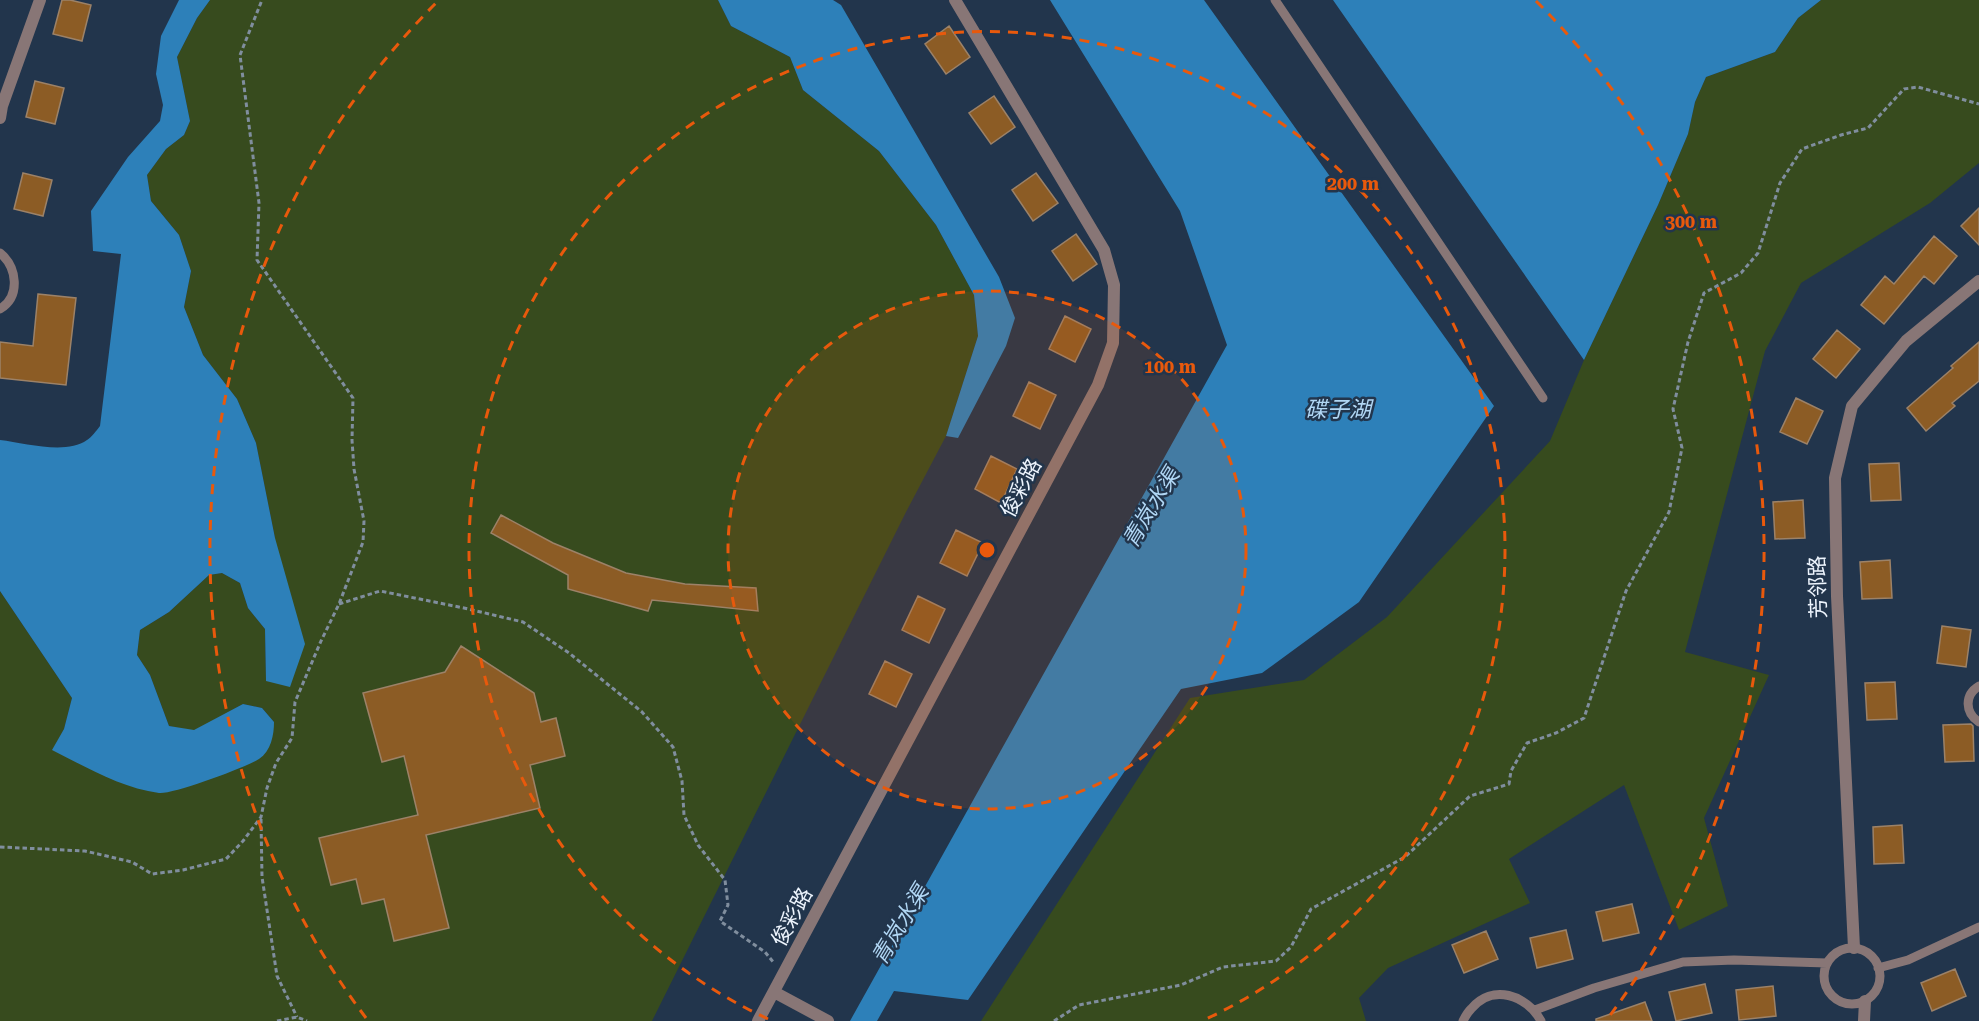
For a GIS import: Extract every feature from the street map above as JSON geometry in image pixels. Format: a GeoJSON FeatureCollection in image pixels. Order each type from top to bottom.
{"type":"FeatureCollection","features":[{"type":"Feature","properties":{"kind":"street"},"geometry":{"type":"LineString","coordinates":[[0,118],[2,106],[40,0]]}},
{"type":"Feature","properties":{"kind":"street","name":"俊彩路"},"geometry":{"type":"LineString","coordinates":[[758,1021],[1098,385],[1113,343],[1114,285],[1104,250],[955,0]]}},
{"type":"Feature","properties":{"kind":"street","name":"芳邻路"},"geometry":{"type":"LineString","coordinates":[[1854,948],[1837,596],[1835,478],[1851,406],[1906,341],[1979,281]]}},
{"type":"Feature","properties":{"kind":"street"},"geometry":{"type":"LineString","coordinates":[[774,992],[828,1021]]}},
{"type":"Feature","properties":{"kind":"street"},"geometry":{"type":"LineString","coordinates":[[1864,1021],[1865,1001]]}},
{"type":"Feature","properties":{"kind":"lane"},"geometry":{"type":"LineString","coordinates":[[1275,0],[1543,399]]}},
{"type":"Feature","properties":{"kind":"lane"},"geometry":{"type":"LineString","coordinates":[[0,253],[11,265],[15,277],[11,296],[0,309]]}},
{"type":"Feature","properties":{"kind":"lane"},"geometry":{"type":"LineString","coordinates":[[1979,686],[1970,694],[1967,704],[1973,718],[1979,722]]}},
{"type":"Feature","properties":{"kind":"lane"},"geometry":{"type":"LineString","coordinates":[[1878,968],[1908,960],[1979,927]]}},
{"type":"Feature","properties":{"kind":"lane"},"geometry":{"type":"LineString","coordinates":[[1854,948],[1865,951],[1872,957],[1880,973],[1878,987],[1872,995],[1856,1004],[1841,1002],[1832,996],[1824,979],[1827,963],[1839,951],[1854,948]]}},
{"type":"Feature","properties":{"kind":"lane"},"geometry":{"type":"LineString","coordinates":[[1535,1010],[1594,988],[1683,962],[1734,960],[1827,963]]}},
{"type":"Feature","properties":{"kind":"lane"},"geometry":{"type":"LineString","coordinates":[[1463,1021],[1470,1009],[1493,995],[1510,995],[1524,1000],[1535,1010],[1541,1021]]}},
{"type":"Feature","properties":{"kind":"path"},"geometry":{"type":"LineString","coordinates":[[262,0],[240,55],[259,203],[257,260],[353,398],[354,469],[364,521],[363,542],[339,604],[295,702],[292,738],[276,763],[267,788],[261,817],[262,877],[278,976],[297,1017]]}},
{"type":"Feature","properties":{"kind":"path"},"geometry":{"type":"LineString","coordinates":[[1054,1021],[1079,1005],[1181,985],[1223,967],[1276,961],[1291,948],[1311,909],[1405,857],[1470,796],[1509,784],[1511,771],[1527,743],[1556,733],[1584,718],[1626,591],[1669,512],[1682,448],[1673,409],[1688,342],[1704,292],[1741,273],[1758,253],[1780,183],[1802,149],[1868,128],[1904,89],[1918,87],[1979,104]]}},
{"type":"Feature","properties":{"kind":"path"},"geometry":{"type":"LineString","coordinates":[[339,604],[380,591],[523,622],[569,653],[642,712],[673,747],[682,781],[684,815],[698,845],[725,880],[728,904],[720,921],[765,952],[783,975]]}},
{"type":"Feature","properties":{"kind":"path"},"geometry":{"type":"LineString","coordinates":[[0,847],[85,851],[132,862],[152,874],[183,870],[226,859],[261,817]]}},
{"type":"Feature","properties":{"kind":"path"},"geometry":{"type":"LineString","coordinates":[[277,1021],[297,1017],[307,1021]]}},
{"type":"Feature","properties":{"kind":"green space"},"geometry":{"type":"Polygon","coordinates":[[[210,0],[718,0],[731,26],[790,57],[803,90],[879,151],[936,225],[974,295],[978,336],[946,436],[652,1021],[0,1021],[0,591],[72,698],[64,729],[53,750],[274,722],[262,708],[243,704],[194,731],[169,726],[150,675],[137,655],[140,630],[169,612],[209,575],[222,573],[240,583],[248,608],[265,629],[266,681],[275,538],[256,443],[237,399],[203,355],[184,307],[191,271],[179,235],[151,201],[147,175],[166,149],[184,135],[190,121],[177,57],[197,18],[210,0]]]}},
{"type":"Feature","properties":{"kind":"green space"},"geometry":{"type":"Polygon","coordinates":[[[1821,0],[1979,0],[1979,163],[1930,203],[1801,283],[1765,351],[1685,652],[1769,675],[1704,818],[1728,906],[1679,930],[1624,785],[1509,859],[1530,903],[1388,968],[1359,998],[1366,1021],[981,1021],[1190,698],[1304,680],[1387,617],[1550,441],[1584,360],[1658,205],[1688,134],[1695,102],[1706,77],[1775,52],[1798,18],[1821,0]]]}},
{"type":"Feature","properties":{"kind":"water"},"geometry":{"type":"Polygon","coordinates":[[[179,0],[210,0],[197,18],[177,57],[190,121],[184,135],[166,149],[147,175],[151,201],[179,235],[191,271],[184,307],[203,355],[237,399],[256,443],[275,538],[305,644],[290,687],[266,681],[265,629],[248,608],[240,583],[222,573],[209,575],[169,612],[140,630],[137,655],[150,675],[169,726],[194,730],[243,704],[262,708],[274,722],[271,742],[259,759],[209,780],[178,790],[159,793],[117,782],[52,750],[64,729],[72,698],[0,591],[0,440],[45,447],[68,447],[87,440],[100,426],[121,254],[93,251],[91,211],[128,157],[160,121],[163,105],[156,74],[161,36],[179,0]]]}},
{"type":"Feature","properties":{"kind":"water"},"geometry":{"type":"Polygon","coordinates":[[[718,0],[833,0],[841,5],[999,277],[1015,318],[1006,346],[958,438],[946,436],[978,336],[974,295],[936,225],[879,151],[803,90],[790,57],[731,26],[718,0]]]}},
{"type":"Feature","properties":{"kind":"water","name":"碟子湖"},"geometry":{"type":"Polygon","coordinates":[[[1050,0],[1204,0],[1494,406],[1359,602],[1262,673],[1181,689],[968,1000],[894,991],[877,1021],[850,1021],[1227,345],[1180,211],[1050,0]]]}},
{"type":"Feature","properties":{"kind":"water"},"geometry":{"type":"Polygon","coordinates":[[[1333,0],[1821,0],[1798,18],[1775,52],[1706,77],[1695,102],[1688,134],[1658,205],[1584,360],[1333,0]]]}},
{"type":"Feature","properties":{"kind":"building"},"geometry":{"type":"Polygon","coordinates":[[[62,0],[91,5],[82,41],[53,34],[62,0]]]}},
{"type":"Feature","properties":{"kind":"building"},"geometry":{"type":"Polygon","coordinates":[[[949,26],[970,57],[946,74],[925,44],[949,26]]]}},
{"type":"Feature","properties":{"kind":"building"},"geometry":{"type":"Polygon","coordinates":[[[35,81],[64,88],[55,124],[26,117],[35,81]]]}},
{"type":"Feature","properties":{"kind":"building"},"geometry":{"type":"Polygon","coordinates":[[[994,96],[1015,127],[991,144],[969,113],[994,96]]]}},
{"type":"Feature","properties":{"kind":"building"},"geometry":{"type":"Polygon","coordinates":[[[23,173],[52,180],[43,216],[14,209],[23,173]]]}},
{"type":"Feature","properties":{"kind":"building"},"geometry":{"type":"Polygon","coordinates":[[[1036,173],[1058,203],[1033,221],[1012,190],[1036,173]]]}},
{"type":"Feature","properties":{"kind":"building"},"geometry":{"type":"Polygon","coordinates":[[[1979,208],[1979,245],[1961,226],[1979,208]]]}},
{"type":"Feature","properties":{"kind":"building"},"geometry":{"type":"Polygon","coordinates":[[[1076,234],[1097,264],[1073,281],[1052,251],[1076,234]]]}},
{"type":"Feature","properties":{"kind":"building"},"geometry":{"type":"Polygon","coordinates":[[[1934,236],[1957,256],[1934,284],[1924,276],[1884,324],[1861,305],[1885,276],[1894,284],[1934,236]]]}},
{"type":"Feature","properties":{"kind":"building"},"geometry":{"type":"Polygon","coordinates":[[[38,294],[76,298],[66,385],[0,378],[0,342],[33,346],[38,294]]]}},
{"type":"Feature","properties":{"kind":"building"},"geometry":{"type":"Polygon","coordinates":[[[1065,316],[1091,329],[1075,362],[1049,349],[1065,316]]]}},
{"type":"Feature","properties":{"kind":"building"},"geometry":{"type":"Polygon","coordinates":[[[1837,330],[1860,349],[1836,378],[1813,359],[1837,330]]]}},
{"type":"Feature","properties":{"kind":"building"},"geometry":{"type":"Polygon","coordinates":[[[1979,342],[1979,381],[1952,403],[1955,406],[1926,431],[1907,408],[1979,342]]]}},
{"type":"Feature","properties":{"kind":"building"},"geometry":{"type":"Polygon","coordinates":[[[1029,382],[1056,395],[1040,429],[1013,416],[1029,382]]]}},
{"type":"Feature","properties":{"kind":"building"},"geometry":{"type":"Polygon","coordinates":[[[1796,398],[1823,411],[1807,444],[1780,432],[1796,398]]]}},
{"type":"Feature","properties":{"kind":"building"},"geometry":{"type":"Polygon","coordinates":[[[991,456],[1017,469],[1001,503],[975,489],[991,456]]]}},
{"type":"Feature","properties":{"kind":"building"},"geometry":{"type":"Polygon","coordinates":[[[1899,463],[1901,500],[1871,501],[1869,464],[1899,463]]]}},
{"type":"Feature","properties":{"kind":"building"},"geometry":{"type":"Polygon","coordinates":[[[1803,500],[1805,538],[1775,539],[1773,502],[1803,500]]]}},
{"type":"Feature","properties":{"kind":"building"},"geometry":{"type":"Polygon","coordinates":[[[501,515],[553,543],[626,573],[685,584],[756,588],[758,611],[652,600],[648,611],[568,589],[568,575],[491,533],[501,515]]]}},
{"type":"Feature","properties":{"kind":"building"},"geometry":{"type":"Polygon","coordinates":[[[956,530],[983,543],[967,576],[940,563],[956,530]]]}},
{"type":"Feature","properties":{"kind":"building"},"geometry":{"type":"Polygon","coordinates":[[[1890,560],[1892,598],[1862,599],[1860,562],[1890,560]]]}},
{"type":"Feature","properties":{"kind":"building"},"geometry":{"type":"Polygon","coordinates":[[[918,596],[945,609],[929,643],[902,630],[918,596]]]}},
{"type":"Feature","properties":{"kind":"building"},"geometry":{"type":"Polygon","coordinates":[[[1942,626],[1971,630],[1966,667],[1937,663],[1942,626]]]}},
{"type":"Feature","properties":{"kind":"building"},"geometry":{"type":"Polygon","coordinates":[[[461,646],[534,693],[541,722],[556,718],[565,756],[530,765],[540,808],[426,835],[449,928],[394,941],[384,899],[362,904],[356,879],[331,885],[319,838],[418,815],[404,756],[382,762],[363,693],[445,672],[461,646]]]}},
{"type":"Feature","properties":{"kind":"building"},"geometry":{"type":"Polygon","coordinates":[[[885,661],[912,674],[896,707],[869,694],[885,661]]]}},
{"type":"Feature","properties":{"kind":"building"},"geometry":{"type":"Polygon","coordinates":[[[1895,682],[1897,719],[1867,720],[1865,683],[1895,682]]]}},
{"type":"Feature","properties":{"kind":"building"},"geometry":{"type":"Polygon","coordinates":[[[1971,724],[1973,726],[1974,761],[1945,762],[1943,725],[1971,724]]]}},
{"type":"Feature","properties":{"kind":"building"},"geometry":{"type":"Polygon","coordinates":[[[1902,825],[1904,863],[1874,864],[1873,827],[1902,825]]]}},
{"type":"Feature","properties":{"kind":"building"},"geometry":{"type":"Polygon","coordinates":[[[1632,904],[1639,933],[1603,941],[1596,912],[1632,904]]]}},
{"type":"Feature","properties":{"kind":"building"},"geometry":{"type":"Polygon","coordinates":[[[1566,930],[1573,959],[1537,968],[1530,938],[1566,930]]]}},
{"type":"Feature","properties":{"kind":"building"},"geometry":{"type":"Polygon","coordinates":[[[1486,931],[1498,959],[1464,973],[1452,945],[1486,931]]]}},
{"type":"Feature","properties":{"kind":"building"},"geometry":{"type":"Polygon","coordinates":[[[1955,969],[1966,996],[1932,1011],[1921,983],[1955,969]]]}},
{"type":"Feature","properties":{"kind":"building"},"geometry":{"type":"Polygon","coordinates":[[[1705,984],[1712,1013],[1676,1021],[1669,992],[1705,984]]]}},
{"type":"Feature","properties":{"kind":"building"},"geometry":{"type":"Polygon","coordinates":[[[1773,986],[1776,1016],[1739,1020],[1736,990],[1773,986]]]}},
{"type":"Feature","properties":{"kind":"building"},"geometry":{"type":"Polygon","coordinates":[[[1645,1002],[1652,1021],[1596,1021],[1596,1019],[1645,1002]]]}},
{"type":"Feature","properties":{"kind":"water label","name":"青岚水渠"},"geometry":{"type":"Point","coordinates":[1151,508]}},
{"type":"Feature","properties":{"kind":"water label","name":"青岚水渠"},"geometry":{"type":"Point","coordinates":[900,925]}}]}
